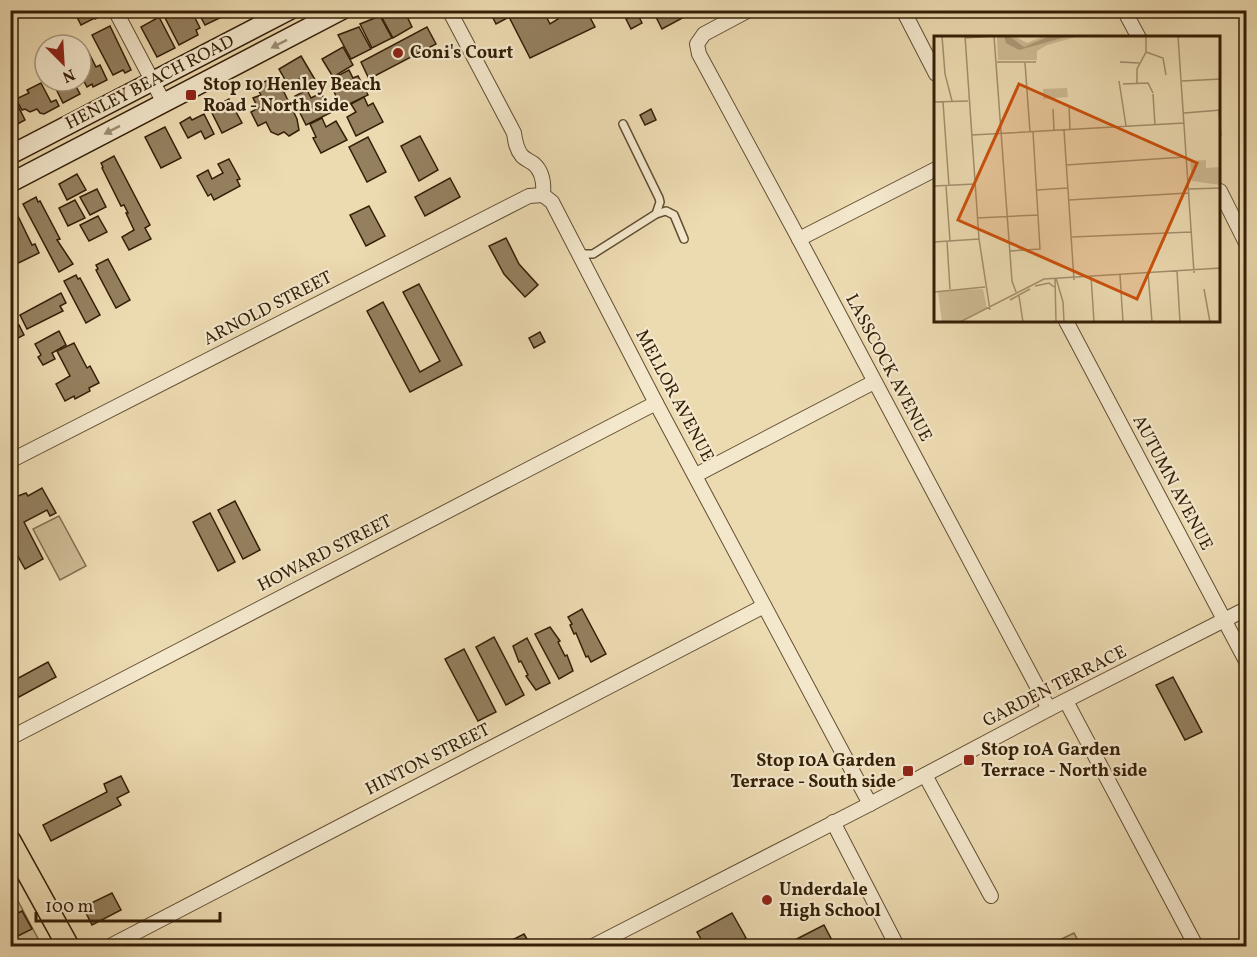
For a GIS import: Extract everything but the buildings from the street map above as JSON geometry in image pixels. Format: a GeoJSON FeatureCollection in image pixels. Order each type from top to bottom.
{"type":"FeatureCollection","features":[{"type":"Feature","properties":{"kind":"main road","name":"HENLEY BEACH ROAD"},"geometry":{"type":"LineString","coordinates":[[10,155],[290,10]]}},
{"type":"Feature","properties":{"kind":"main road","name":"HENLEY BEACH ROAD"},"geometry":{"type":"LineString","coordinates":[[10,183],[333,12]]}},
{"type":"Feature","properties":{"kind":"main road"},"geometry":{"type":"LineString","coordinates":[[10,841],[68,946]]}},
{"type":"Feature","properties":{"kind":"street"},"geometry":{"type":"LineString","coordinates":[[115,10],[164,103]]}},
{"type":"Feature","properties":{"kind":"street","name":"MELLOR AVENUE"},"geometry":{"type":"LineString","coordinates":[[449,10],[514,133],[522,156],[538,167],[544,184],[543,195],[552,202],[656,403],[870,804]]}},
{"type":"Feature","properties":{"kind":"street","name":"LASSCOCK AVENUE"},"geometry":{"type":"LineString","coordinates":[[749,10],[704,34],[697,44],[699,54],[800,239],[1049,709]]}},
{"type":"Feature","properties":{"kind":"street"},"geometry":{"type":"LineString","coordinates":[[903,10],[934,70]]}},
{"type":"Feature","properties":{"kind":"street"},"geometry":{"type":"LineString","coordinates":[[1124,10],[1138,36]]}},
{"type":"Feature","properties":{"kind":"street"},"geometry":{"type":"LineString","coordinates":[[800,239],[934,170]]}},
{"type":"Feature","properties":{"kind":"street"},"geometry":{"type":"LineString","coordinates":[[1221,193],[1246,243]]}},
{"type":"Feature","properties":{"kind":"street","name":"ARNOLD STREET"},"geometry":{"type":"LineString","coordinates":[[10,461],[529,196],[543,195]]}},
{"type":"Feature","properties":{"kind":"street","name":"AUTUMN AVENUE"},"geometry":{"type":"LineString","coordinates":[[1067,322],[1246,661]]}},
{"type":"Feature","properties":{"kind":"street"},"geometry":{"type":"LineString","coordinates":[[696,475],[874,382]]}},
{"type":"Feature","properties":{"kind":"street","name":"HOWARD STREET"},"geometry":{"type":"LineString","coordinates":[[10,738],[656,403]]}},
{"type":"Feature","properties":{"kind":"street","name":"HINTON STREET"},"geometry":{"type":"LineString","coordinates":[[110,946],[764,606]]}},
{"type":"Feature","properties":{"kind":"street","name":"GARDEN TERRACE"},"geometry":{"type":"LineString","coordinates":[[593,946],[1246,609]]}},
{"type":"Feature","properties":{"kind":"street"},"geometry":{"type":"LineString","coordinates":[[1066,700],[1196,946]]}},
{"type":"Feature","properties":{"kind":"street"},"geometry":{"type":"LineString","coordinates":[[925,775],[991,896]]}},
{"type":"Feature","properties":{"kind":"street"},"geometry":{"type":"LineString","coordinates":[[833,822],[897,946]]}},
{"type":"Feature","properties":{"kind":"lane"},"geometry":{"type":"LineString","coordinates":[[623,124],[659,198],[656,214]]}},
{"type":"Feature","properties":{"kind":"lane"},"geometry":{"type":"LineString","coordinates":[[579,254],[593,254],[656,214],[666,211],[674,215],[684,239]]}},
{"type":"Feature","properties":{"kind":"shaded area"},"geometry":{"type":"Polygon","coordinates":[[[59,516],[86,566],[60,580],[33,529],[59,516]]]}},
{"type":"Feature","properties":{"kind":"shaded area"},"geometry":{"type":"Polygon","coordinates":[[[10,886],[42,946],[11,946],[10,886]]]}},
{"type":"Feature","properties":{"kind":"shaded area"},"geometry":{"type":"Polygon","coordinates":[[[1074,933],[1081,946],[1047,946],[1074,933]]]}},
{"type":"Feature","properties":{"kind":"place","name":"Coni's Court"},"geometry":{"type":"Point","coordinates":[398,53]}},
{"type":"Feature","properties":{"kind":"place","name":"Stop 10 Henley Beach Road - North side"},"geometry":{"type":"Point","coordinates":[191,95]}},
{"type":"Feature","properties":{"kind":"place","name":"Stop 10A Garden Terrace - North side"},"geometry":{"type":"Point","coordinates":[969,760]}},
{"type":"Feature","properties":{"kind":"place","name":"Stop 10A Garden Terrace - South side"},"geometry":{"type":"Point","coordinates":[908,771]}},
{"type":"Feature","properties":{"kind":"place","name":"Underdale High School"},"geometry":{"type":"Point","coordinates":[767,900]}}]}
